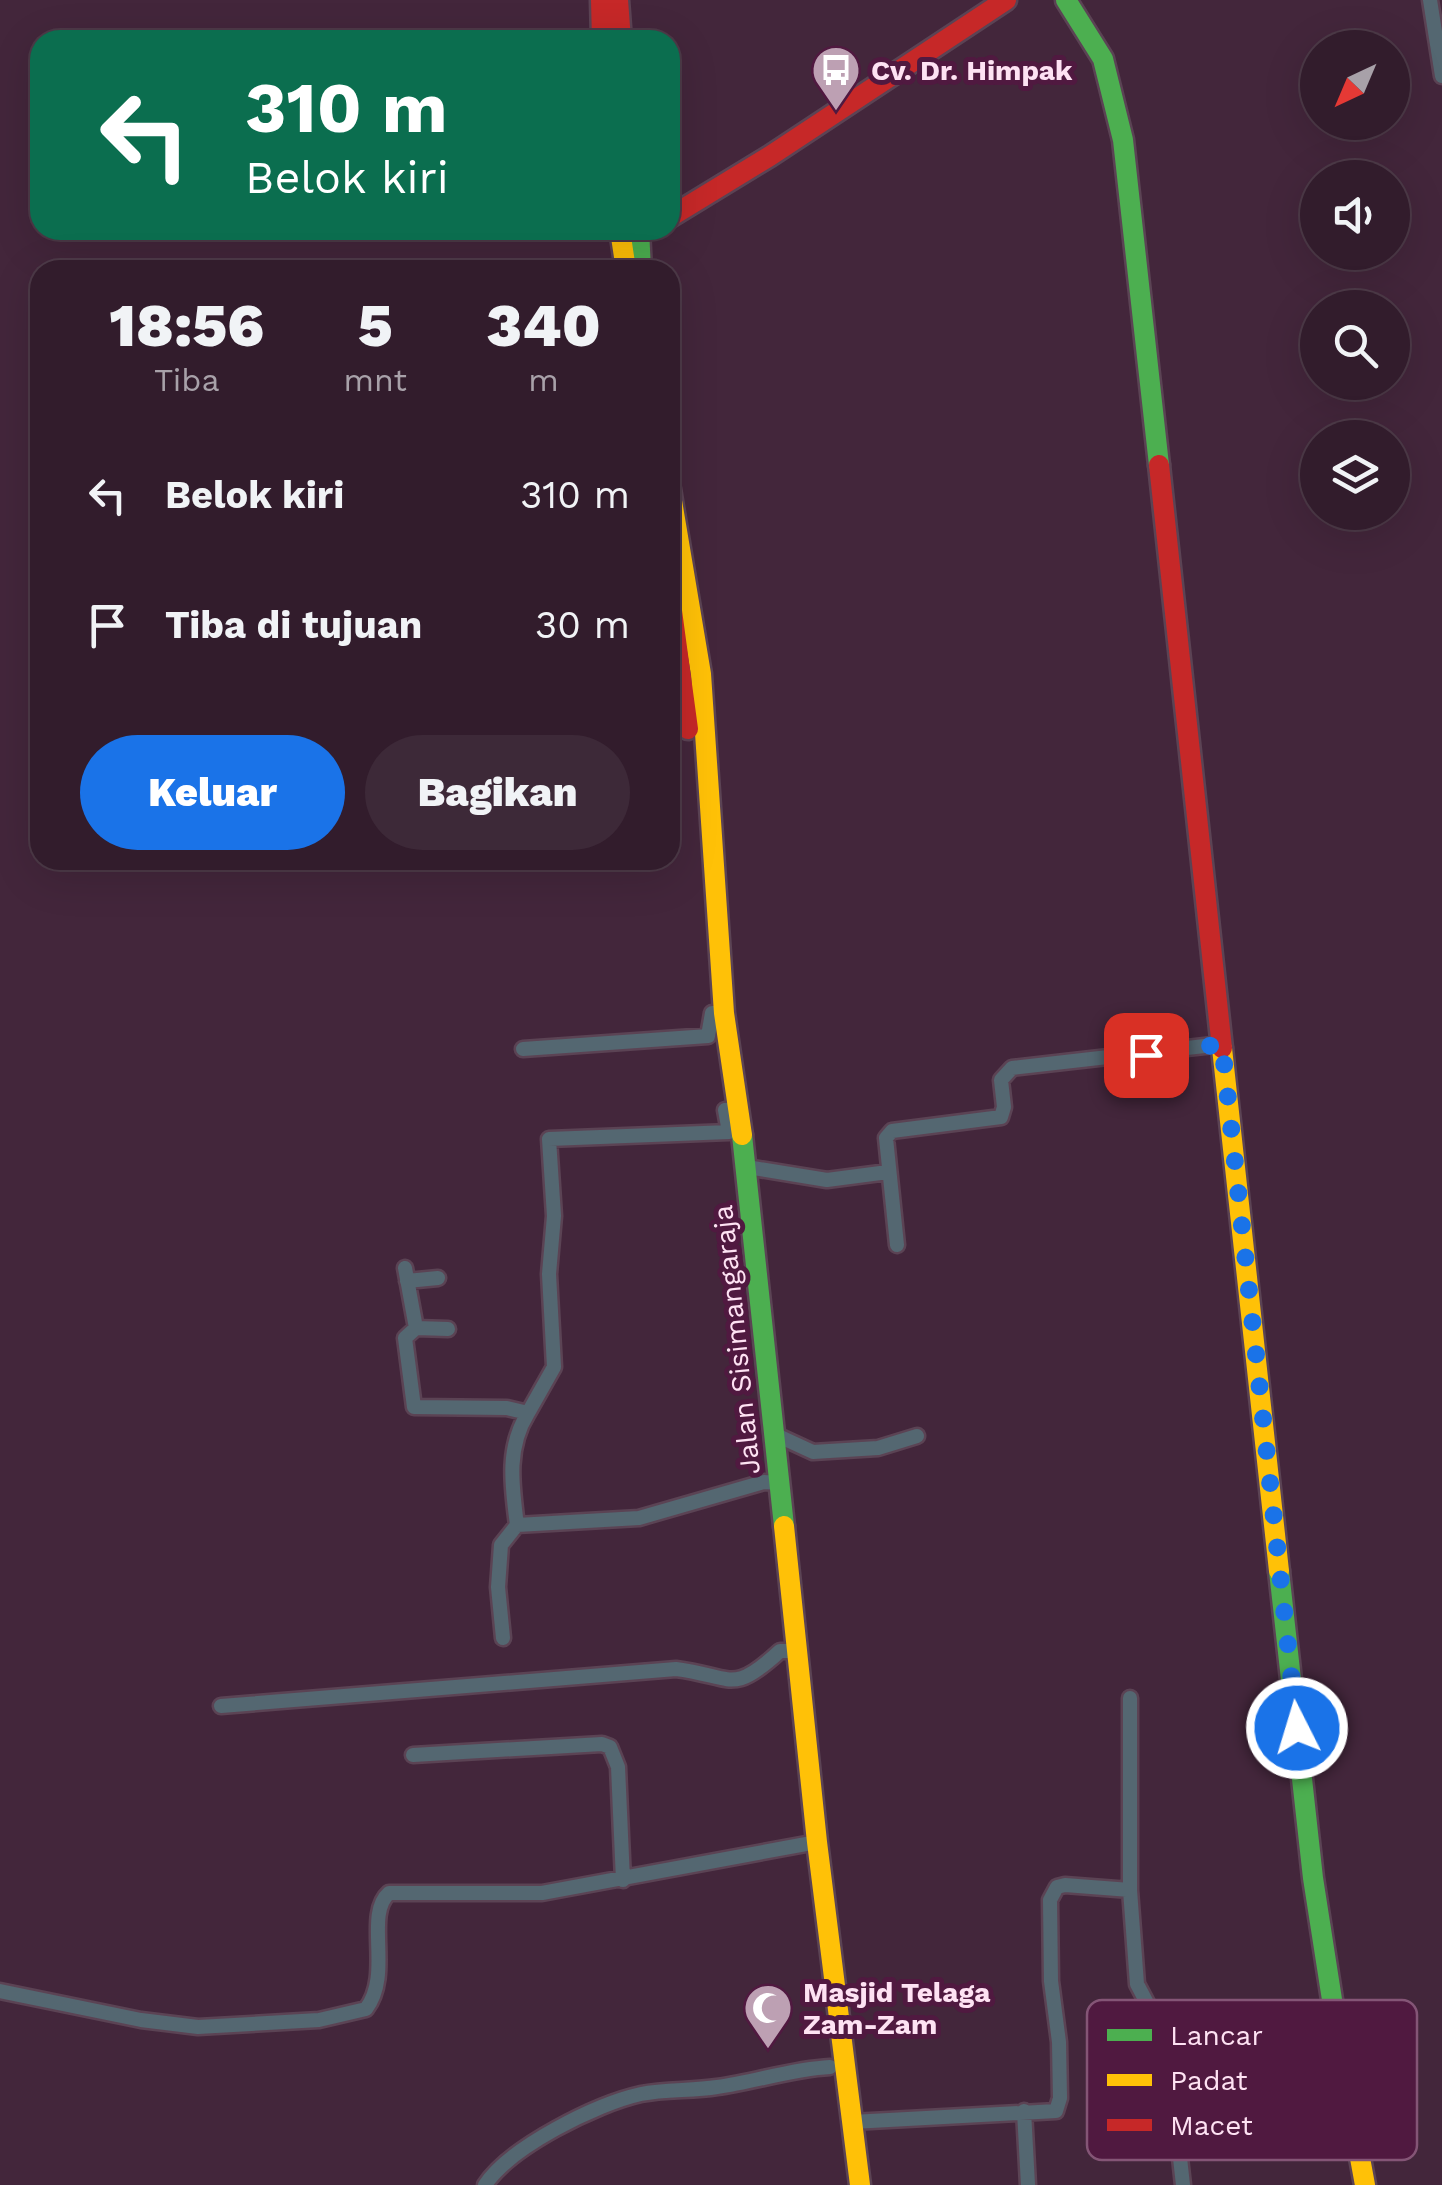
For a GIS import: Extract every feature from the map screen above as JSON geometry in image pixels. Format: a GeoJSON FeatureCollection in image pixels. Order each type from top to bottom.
{"type":"FeatureCollection","features":[{"type":"Feature","properties":{"kind":"main road"},"geometry":{"type":"LineString","coordinates":[[601,0],[602,30]]}},
{"type":"Feature","properties":{"kind":"main road"},"geometry":{"type":"LineString","coordinates":[[618,0],[620,30]]}},
{"type":"Feature","properties":{"kind":"main road"},"geometry":{"type":"LineString","coordinates":[[680,211],[1006,0]]}},
{"type":"Feature","properties":{"kind":"main road"},"geometry":{"type":"LineString","coordinates":[[1066,0],[1102,60],[1123,140],[1313,1878],[1332,2000]]}},
{"type":"Feature","properties":{"kind":"main road","name":"Jalan Sisimangaraja"},"geometry":{"type":"LineString","coordinates":[[680,573],[692,674],[718,1013],[732,1110],[789,1651],[833,2043],[852,2122],[860,2185]]}},
{"type":"Feature","properties":{"kind":"main road","name":"Jalan Sisimangaraja"},"geometry":{"type":"LineString","coordinates":[[680,631],[692,674]]}},
{"type":"Feature","properties":{"kind":"main road","name":"Jalan Sisimangaraja"},"geometry":{"type":"LineString","coordinates":[[732,1110],[747,1167],[773,1433],[771,1483]]}},
{"type":"Feature","properties":{"kind":"main road","name":"Jalan Sisimangaraja"},"geometry":{"type":"LineString","coordinates":[[833,2043],[830,2066],[843,2185]]}},
{"type":"Feature","properties":{"kind":"main road"},"geometry":{"type":"LineString","coordinates":[[1361,2160],[1366,2185]]}},
{"type":"Feature","properties":{"kind":"street"},"geometry":{"type":"LineString","coordinates":[[1430,0],[1442,76]]}},
{"type":"Feature","properties":{"kind":"street"},"geometry":{"type":"LineString","coordinates":[[523,1048],[708,1036],[718,1013]]}},
{"type":"Feature","properties":{"kind":"street"},"geometry":{"type":"LineString","coordinates":[[897,1245],[888,1172],[888,1133],[995,1120],[1003,1113],[1003,1075],[1012,1068],[1222,1044]]}},
{"type":"Feature","properties":{"kind":"street"},"geometry":{"type":"LineString","coordinates":[[502,1638],[498,1587],[501,1545],[517,1524],[512,1464],[516,1431],[554,1367],[549,1274],[554,1216],[549,1139],[729,1132],[732,1110]]}},
{"type":"Feature","properties":{"kind":"street"},"geometry":{"type":"LineString","coordinates":[[747,1167],[827,1180],[888,1172]]}},
{"type":"Feature","properties":{"kind":"street"},"geometry":{"type":"LineString","coordinates":[[416,1328],[406,1274],[438,1278]]}},
{"type":"Feature","properties":{"kind":"street"},"geometry":{"type":"LineString","coordinates":[[448,1329],[416,1328],[405,1338],[416,1410],[507,1408],[528,1414]]}},
{"type":"Feature","properties":{"kind":"street"},"geometry":{"type":"LineString","coordinates":[[773,1433],[813,1452],[878,1448],[918,1436]]}},
{"type":"Feature","properties":{"kind":"street"},"geometry":{"type":"LineString","coordinates":[[517,1524],[639,1518],[771,1483]]}},
{"type":"Feature","properties":{"kind":"street"},"geometry":{"type":"LineString","coordinates":[[221,1706],[676,1669],[730,1680],[752,1677],[789,1651]]}},
{"type":"Feature","properties":{"kind":"street"},"geometry":{"type":"LineString","coordinates":[[1130,1698],[1130,1890],[1137,1984],[1145,2000]]}},
{"type":"Feature","properties":{"kind":"street"},"geometry":{"type":"LineString","coordinates":[[412,1755],[602,1744],[610,1747],[618,1767],[623,1880]]}},
{"type":"Feature","properties":{"kind":"street"},"geometry":{"type":"LineString","coordinates":[[0,1990],[140,2020],[198,2028],[336,2017],[366,2009],[380,1984],[380,1904],[389,1894],[542,1894],[812,1844]]}},
{"type":"Feature","properties":{"kind":"street"},"geometry":{"type":"LineString","coordinates":[[852,2122],[1052,2112],[1060,2105],[1050,1900],[1053,1892],[1064,1885],[1130,1890]]}},
{"type":"Feature","properties":{"kind":"street"},"geometry":{"type":"LineString","coordinates":[[485,2185],[496,2168],[514,2155],[598,2107],[646,2093],[717,2087],[830,2066]]}},
{"type":"Feature","properties":{"kind":"street"},"geometry":{"type":"LineString","coordinates":[[1024,2111],[1028,2185]]}},
{"type":"Feature","properties":{"kind":"street"},"geometry":{"type":"LineString","coordinates":[[1180,2160],[1183,2185]]}},
{"type":"Feature","properties":{"kind":"traffic: fast"},"geometry":{"type":"LineString","coordinates":[[1066,0],[1103,59],[1123,140],[1159,465]]}},
{"type":"Feature","properties":{"kind":"traffic: fast"},"geometry":{"type":"LineString","coordinates":[[640,240],[640,260]]}},
{"type":"Feature","properties":{"kind":"traffic: fast"},"geometry":{"type":"LineString","coordinates":[[742,1135],[784,1526]]}},
{"type":"Feature","properties":{"kind":"traffic: fast"},"geometry":{"type":"LineString","coordinates":[[1279,1571],[1313,1878],[1332,2000]]}},
{"type":"Feature","properties":{"kind":"traffic: slow"},"geometry":{"type":"LineString","coordinates":[[622,240],[624,260]]}},
{"type":"Feature","properties":{"kind":"traffic: slow"},"geometry":{"type":"LineString","coordinates":[[680,549],[701,674],[724,1013],[742,1135]]}},
{"type":"Feature","properties":{"kind":"traffic: slow"},"geometry":{"type":"LineString","coordinates":[[1222,1048],[1279,1571]]}},
{"type":"Feature","properties":{"kind":"traffic: slow"},"geometry":{"type":"LineString","coordinates":[[784,1526],[817,1842],[860,2185]]}},
{"type":"Feature","properties":{"kind":"traffic: slow"},"geometry":{"type":"LineString","coordinates":[[1360,2160],[1365,2185]]}},
{"type":"Feature","properties":{"kind":"traffic: jam"},"geometry":{"type":"LineString","coordinates":[[601,0],[602,30]]}},
{"type":"Feature","properties":{"kind":"traffic: jam"},"geometry":{"type":"LineString","coordinates":[[618,0],[620,30]]}},
{"type":"Feature","properties":{"kind":"traffic: jam"},"geometry":{"type":"LineString","coordinates":[[680,211],[1006,0]]}},
{"type":"Feature","properties":{"kind":"traffic: jam"},"geometry":{"type":"LineString","coordinates":[[1159,465],[1222,1048]]}},
{"type":"Feature","properties":{"kind":"traffic: jam"},"geometry":{"type":"LineString","coordinates":[[680,670],[688,729]]}},
{"type":"Feature","properties":{"kind":"place","name":"Cv. Dr. Himpak"},"geometry":{"type":"Point","coordinates":[836,112]}},
{"type":"Feature","properties":{"kind":"place","name":"Masjid Telaga Zam-Zam"},"geometry":{"type":"Point","coordinates":[768,2050]}},
{"type":"Feature","properties":{"kind":"route"},"geometry":{"type":"LineString","coordinates":[[1146,1055],[1222,1044],[1297,1728]]}}]}
